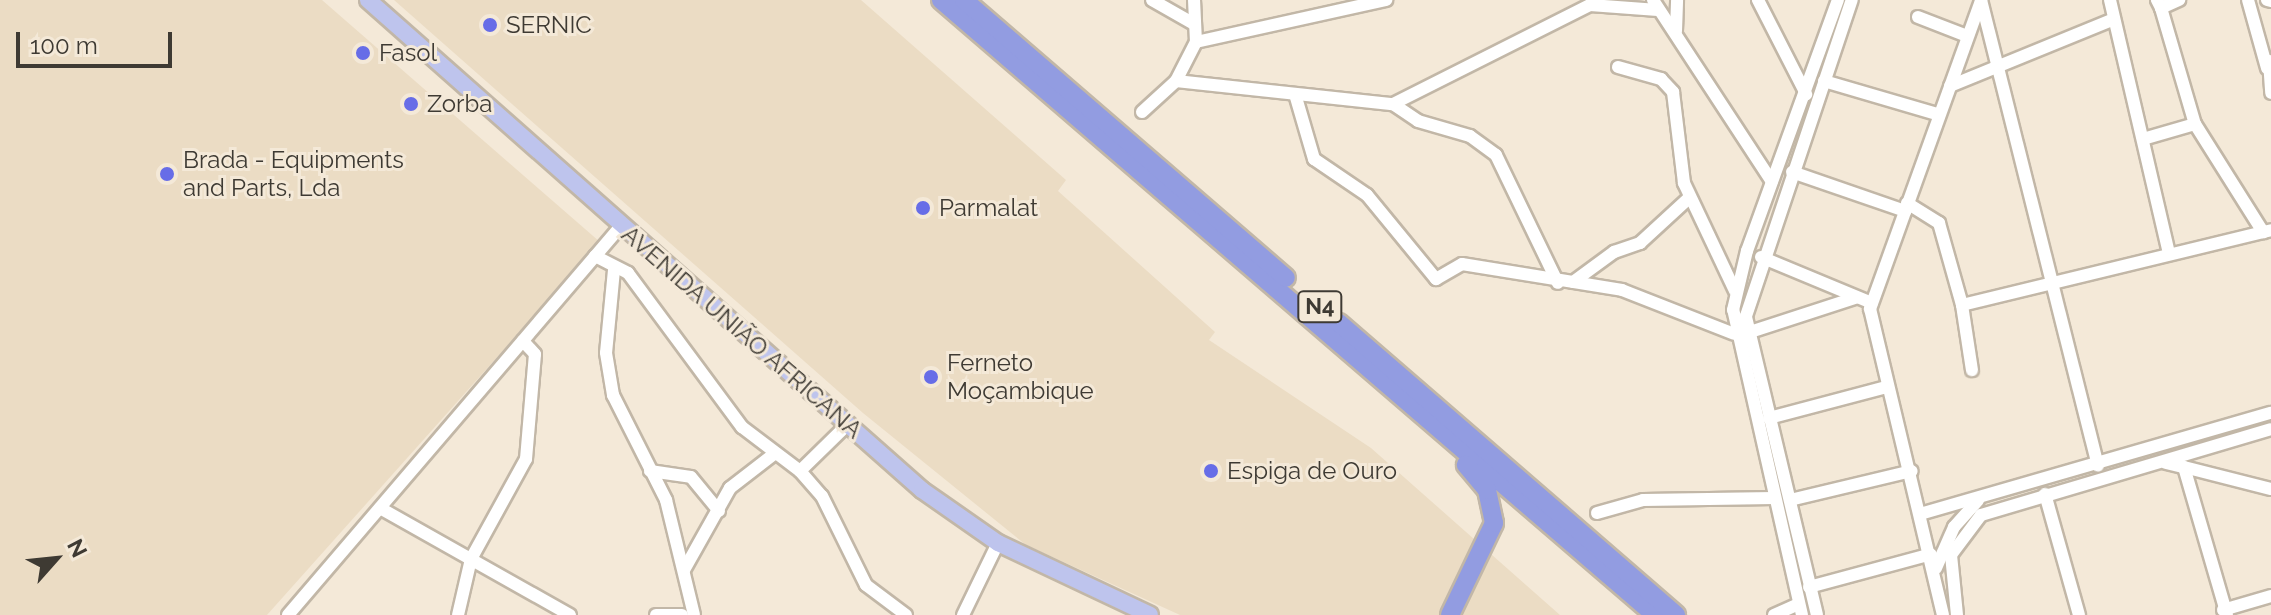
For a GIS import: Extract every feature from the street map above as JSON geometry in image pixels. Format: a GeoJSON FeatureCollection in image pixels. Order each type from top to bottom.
{"type":"FeatureCollection","features":[{"type":"Feature","properties":{"kind":"highway","name":"N4"},"geometry":{"type":"LineString","coordinates":[[941,0],[1655,615]]}},
{"type":"Feature","properties":{"kind":"highway","name":"N4"},"geometry":{"type":"LineString","coordinates":[[971,2],[1676,615]]}},
{"type":"Feature","properties":{"kind":"highway"},"geometry":{"type":"LineString","coordinates":[[1348,348],[1481,480],[1493,505],[1490,534],[1450,615]]}},
{"type":"Feature","properties":{"kind":"main road","name":"AVENIDA UNIÃO AFRICANA"},"geometry":{"type":"LineString","coordinates":[[368,0],[848,424],[998,543],[1150,615]]}},
{"type":"Feature","properties":{"kind":"street"},"geometry":{"type":"LineString","coordinates":[[1152,0],[1194,24]]}},
{"type":"Feature","properties":{"kind":"street"},"geometry":{"type":"LineString","coordinates":[[1196,42],[1386,0]]}},
{"type":"Feature","properties":{"kind":"street"},"geometry":{"type":"LineString","coordinates":[[1676,31],[1677,0]]}},
{"type":"Feature","properties":{"kind":"street"},"geometry":{"type":"LineString","coordinates":[[1758,0],[1806,94]]}},
{"type":"Feature","properties":{"kind":"street"},"geometry":{"type":"LineString","coordinates":[[1735,291],[1838,0]]}},
{"type":"Feature","properties":{"kind":"street"},"geometry":{"type":"LineString","coordinates":[[1817,615],[1769,418],[1740,333],[1748,293],[1852,0]]}},
{"type":"Feature","properties":{"kind":"street"},"geometry":{"type":"LineString","coordinates":[[1943,615],[1912,471],[1886,387],[1872,303],[1937,114],[1981,0]]}},
{"type":"Feature","properties":{"kind":"street"},"geometry":{"type":"LineString","coordinates":[[1981,0],[2002,67],[2098,466]]}},
{"type":"Feature","properties":{"kind":"street"},"geometry":{"type":"LineString","coordinates":[[2110,0],[2169,253]]}},
{"type":"Feature","properties":{"kind":"street"},"geometry":{"type":"LineString","coordinates":[[1962,305],[2267,231],[2195,124],[2159,4],[2179,0]]}},
{"type":"Feature","properties":{"kind":"street"},"geometry":{"type":"LineString","coordinates":[[2248,0],[2271,93]]}},
{"type":"Feature","properties":{"kind":"street"},"geometry":{"type":"LineString","coordinates":[[1393,104],[1588,2],[1656,5],[1676,31],[1772,182]]}},
{"type":"Feature","properties":{"kind":"street"},"geometry":{"type":"LineString","coordinates":[[1142,112],[1176,81],[1196,42],[1189,3]]}},
{"type":"Feature","properties":{"kind":"street"},"geometry":{"type":"LineString","coordinates":[[1918,17],[1967,36]]}},
{"type":"Feature","properties":{"kind":"street"},"geometry":{"type":"LineString","coordinates":[[1950,86],[2114,19]]}},
{"type":"Feature","properties":{"kind":"street"},"geometry":{"type":"LineString","coordinates":[[2267,68],[2271,52]]}},
{"type":"Feature","properties":{"kind":"street"},"geometry":{"type":"LineString","coordinates":[[1618,67],[1661,79],[1673,92],[1690,197],[1735,291],[1740,333],[1800,610],[1774,615]]}},
{"type":"Feature","properties":{"kind":"street"},"geometry":{"type":"LineString","coordinates":[[1176,81],[1393,104],[1418,121],[1470,136],[1496,155],[1558,283]]}},
{"type":"Feature","properties":{"kind":"street"},"geometry":{"type":"LineString","coordinates":[[1824,81],[1937,114]]}},
{"type":"Feature","properties":{"kind":"street"},"geometry":{"type":"LineString","coordinates":[[1295,94],[1314,159],[1367,195],[1436,279],[1462,264],[1558,283],[1573,282],[1622,290],[1740,333],[1855,298]]}},
{"type":"Feature","properties":{"kind":"street"},"geometry":{"type":"LineString","coordinates":[[2143,139],[2195,124]]}},
{"type":"Feature","properties":{"kind":"street"},"geometry":{"type":"LineString","coordinates":[[1792,172],[1906,207],[1939,223],[1962,305],[1972,370]]}},
{"type":"Feature","properties":{"kind":"street"},"geometry":{"type":"LineString","coordinates":[[1573,282],[1614,252],[1640,243],[1690,197]]}},
{"type":"Feature","properties":{"kind":"street"},"geometry":{"type":"LineString","coordinates":[[288,615],[621,226]]}},
{"type":"Feature","properties":{"kind":"street"},"geometry":{"type":"LineString","coordinates":[[595,256],[614,270],[628,273],[742,427],[800,471],[822,496],[866,585],[906,615]]}},
{"type":"Feature","properties":{"kind":"street"},"geometry":{"type":"LineString","coordinates":[[1761,257],[1846,288],[1855,298],[1872,303]]}},
{"type":"Feature","properties":{"kind":"street"},"geometry":{"type":"LineString","coordinates":[[614,270],[608,367],[620,417],[650,471],[684,570],[694,615]]}},
{"type":"Feature","properties":{"kind":"street"},"geometry":{"type":"LineString","coordinates":[[458,615],[471,559],[526,459],[535,354],[523,341]]}},
{"type":"Feature","properties":{"kind":"street"},"geometry":{"type":"LineString","coordinates":[[1769,418],[1886,387]]}},
{"type":"Feature","properties":{"kind":"street"},"geometry":{"type":"LineString","coordinates":[[1920,514],[2098,466],[2271,413]]}},
{"type":"Feature","properties":{"kind":"street"},"geometry":{"type":"LineString","coordinates":[[800,471],[848,424]]}},
{"type":"Feature","properties":{"kind":"street"},"geometry":{"type":"LineString","coordinates":[[1957,615],[1949,568],[1958,539],[1981,515],[2045,494],[2166,463],[2271,429]]}},
{"type":"Feature","properties":{"kind":"street"},"geometry":{"type":"LineString","coordinates":[[684,570],[730,488],[774,454]]}},
{"type":"Feature","properties":{"kind":"street"},"geometry":{"type":"LineString","coordinates":[[2166,463],[2271,489]]}},
{"type":"Feature","properties":{"kind":"street"},"geometry":{"type":"LineString","coordinates":[[2184,467],[2225,613],[2271,596]]}},
{"type":"Feature","properties":{"kind":"street"},"geometry":{"type":"LineString","coordinates":[[650,471],[691,477],[719,511]]}},
{"type":"Feature","properties":{"kind":"street"},"geometry":{"type":"LineString","coordinates":[[1790,500],[1912,471]]}},
{"type":"Feature","properties":{"kind":"street"},"geometry":{"type":"LineString","coordinates":[[1935,570],[1954,527],[1987,494]]}},
{"type":"Feature","properties":{"kind":"street"},"geometry":{"type":"LineString","coordinates":[[2045,494],[2079,615]]}},
{"type":"Feature","properties":{"kind":"street"},"geometry":{"type":"LineString","coordinates":[[1597,513],[1643,500],[1774,498]]}},
{"type":"Feature","properties":{"kind":"street"},"geometry":{"type":"LineString","coordinates":[[380,508],[570,615]]}},
{"type":"Feature","properties":{"kind":"street"},"geometry":{"type":"LineString","coordinates":[[963,615],[998,543]]}},
{"type":"Feature","properties":{"kind":"street"},"geometry":{"type":"LineString","coordinates":[[1809,587],[1931,554]]}},
{"type":"Feature","properties":{"kind":"street"},"geometry":{"type":"LineString","coordinates":[[656,615],[682,615]]}},
{"type":"Feature","properties":{"kind":"shaded area"},"geometry":{"type":"Polygon","coordinates":[[[0,0],[322,0],[600,242],[267,615],[0,615],[0,0]]]}},
{"type":"Feature","properties":{"kind":"shaded area"},"geometry":{"type":"Polygon","coordinates":[[[394,0],[861,0],[1066,180],[1058,191],[1215,332],[1209,340],[1371,448],[1560,615],[1180,615],[1026,545],[863,413],[394,0]]]}},
{"type":"Feature","properties":{"kind":"place","name":"SERNIC"},"geometry":{"type":"Point","coordinates":[490,25]}},
{"type":"Feature","properties":{"kind":"place","name":"Fasol"},"geometry":{"type":"Point","coordinates":[363,53]}},
{"type":"Feature","properties":{"kind":"place","name":"Zorba"},"geometry":{"type":"Point","coordinates":[411,104]}},
{"type":"Feature","properties":{"kind":"place","name":"Brada - Equipments and Parts, Lda"},"geometry":{"type":"Point","coordinates":[167,174]}},
{"type":"Feature","properties":{"kind":"place","name":"Parmalat"},"geometry":{"type":"Point","coordinates":[923,208]}},
{"type":"Feature","properties":{"kind":"place","name":"Ferneto Moçambique"},"geometry":{"type":"Point","coordinates":[931,377]}},
{"type":"Feature","properties":{"kind":"place","name":"Espiga de Ouro"},"geometry":{"type":"Point","coordinates":[1211,471]}}]}
